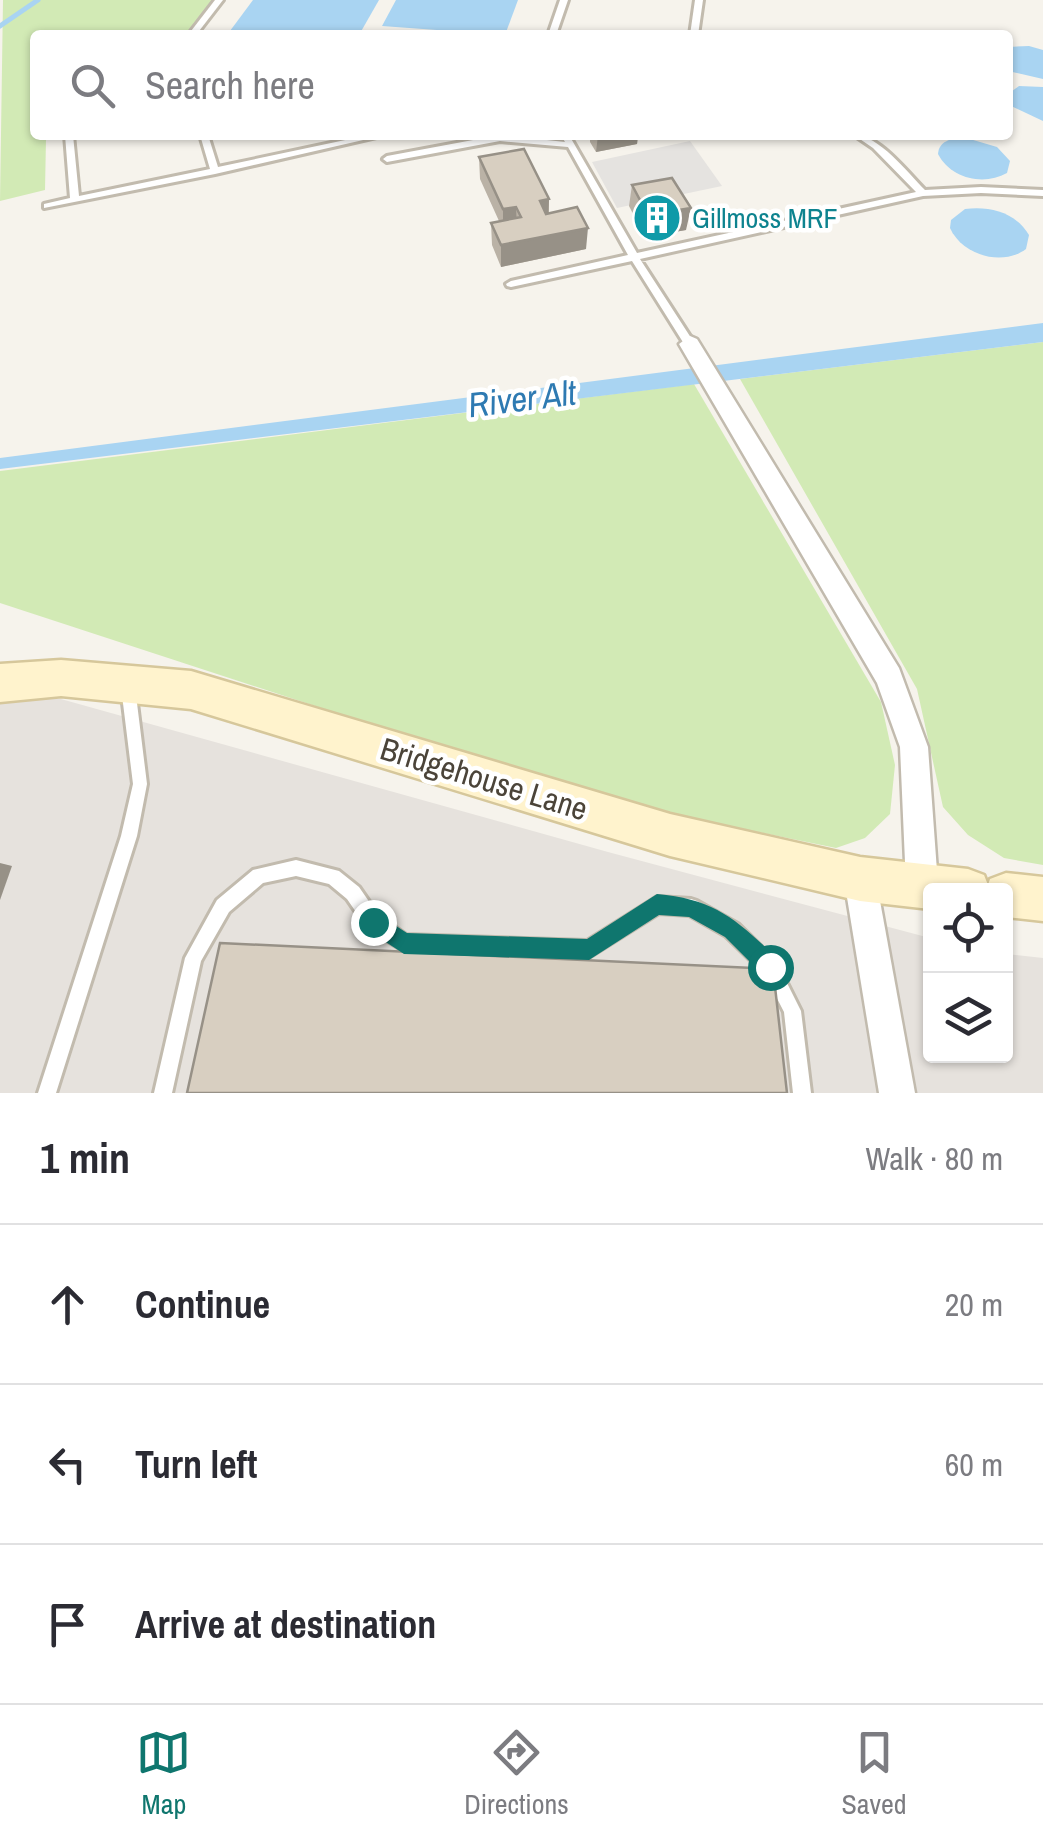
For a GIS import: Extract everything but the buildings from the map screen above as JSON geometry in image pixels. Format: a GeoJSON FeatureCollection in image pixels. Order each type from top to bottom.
{"type":"FeatureCollection","features":[{"type":"Feature","properties":{"kind":"street"},"geometry":{"type":"LineString","coordinates":[[690,344],[889,678],[914,747],[922,886]]}},
{"type":"Feature","properties":{"kind":"street","name":"Bridgehouse Lane"},"geometry":{"type":"LineString","coordinates":[[0,683],[61,678],[191,690],[670,835],[860,879],[922,886]]}},
{"type":"Feature","properties":{"kind":"street"},"geometry":{"type":"LineString","coordinates":[[860,879],[897,1093]]}},
{"type":"Feature","properties":{"kind":"street"},"geometry":{"type":"LineString","coordinates":[[1013,895],[1043,899]]}},
{"type":"Feature","properties":{"kind":"lane"},"geometry":{"type":"LineString","coordinates":[[196,30],[219,0]]}},
{"type":"Feature","properties":{"kind":"lane"},"geometry":{"type":"LineString","coordinates":[[554,30],[564,0]]}},
{"type":"Feature","properties":{"kind":"lane"},"geometry":{"type":"LineString","coordinates":[[695,30],[700,0]]}},
{"type":"Feature","properties":{"kind":"lane"},"geometry":{"type":"LineString","coordinates":[[69,140],[75,200]]}},
{"type":"Feature","properties":{"kind":"lane"},"geometry":{"type":"LineString","coordinates":[[206,140],[215,171]]}},
{"type":"Feature","properties":{"kind":"lane"},"geometry":{"type":"LineString","coordinates":[[47,206],[358,140]]}},
{"type":"Feature","properties":{"kind":"lane"},"geometry":{"type":"LineString","coordinates":[[387,159],[489,140]]}},
{"type":"Feature","properties":{"kind":"lane"},"geometry":{"type":"LineString","coordinates":[[567,140],[690,344]]}},
{"type":"Feature","properties":{"kind":"lane"},"geometry":{"type":"LineString","coordinates":[[866,140],[923,193]]}},
{"type":"Feature","properties":{"kind":"lane"},"geometry":{"type":"LineString","coordinates":[[511,284],[923,193],[1043,192]]}},
{"type":"Feature","properties":{"kind":"lane"},"geometry":{"type":"LineString","coordinates":[[47,1093],[129,836],[140,784],[128,684]]}},
{"type":"Feature","properties":{"kind":"lane"},"geometry":{"type":"LineString","coordinates":[[162,1093],[193,958],[222,906],[259,876],[296,868],[333,877],[353,893],[373,922],[404,943],[589,950],[657,904],[691,907],[732,930],[770,967],[792,1011],[802,1093]]}},
{"type":"Feature","properties":{"kind":"shaded area"},"geometry":{"type":"Polygon","coordinates":[[[690,141],[722,186],[617,208],[592,162],[690,141]]]}},
{"type":"Feature","properties":{"kind":"shaded area"},"geometry":{"type":"Polygon","coordinates":[[[0,682],[923,936],[923,1063],[1013,1063],[1013,955],[1043,958],[1043,1093],[0,1093],[0,682]]]}},
{"type":"Feature","properties":{"kind":"green space"},"geometry":{"type":"Polygon","coordinates":[[[3,0],[215,0],[189,30],[30,30],[30,140],[46,140],[45,190],[0,201],[3,0]]]}},
{"type":"Feature","properties":{"kind":"green space"},"geometry":{"type":"Polygon","coordinates":[[[1043,342],[1043,865],[1004,858],[968,835],[943,807],[917,689],[740,379],[1043,342]]]}},
{"type":"Feature","properties":{"kind":"green space"},"geometry":{"type":"Polygon","coordinates":[[[694,384],[881,702],[895,765],[890,814],[865,838],[836,848],[690,818],[361,721],[0,603],[0,471],[694,384]]]}},
{"type":"Feature","properties":{"kind":"water"},"geometry":{"type":"Polygon","coordinates":[[[253,0],[379,0],[362,30],[231,30],[253,0]]]}},
{"type":"Feature","properties":{"kind":"water"},"geometry":{"type":"Polygon","coordinates":[[[396,0],[518,0],[507,30],[382,26],[396,0]]]}},
{"type":"Feature","properties":{"kind":"water"},"geometry":{"type":"Polygon","coordinates":[[[1013,47],[1043,50],[1043,79],[1013,72],[1013,47]]]}},
{"type":"Feature","properties":{"kind":"water"},"geometry":{"type":"Polygon","coordinates":[[[1019,86],[1043,87],[1043,121],[1013,107],[1013,90],[1019,86]]]}},
{"type":"Feature","properties":{"kind":"water"},"geometry":{"type":"Polygon","coordinates":[[[973,140],[997,147],[1010,161],[1007,173],[988,179],[959,174],[938,154],[946,141],[973,140]]]}},
{"type":"Feature","properties":{"kind":"water"},"geometry":{"type":"Polygon","coordinates":[[[965,209],[993,210],[1017,221],[1029,235],[1026,249],[1006,257],[973,251],[950,228],[951,220],[965,209]]]}},
{"type":"Feature","properties":{"kind":"water","name":"River Alt"},"geometry":{"type":"Polygon","coordinates":[[[1043,323],[1043,342],[0,469],[0,458],[1043,323]]]}},
{"type":"Feature","properties":{"kind":"waterway"},"geometry":{"type":"LineString","coordinates":[[0,26],[38,0]]}},
{"type":"Feature","properties":{"kind":"place","name":"Gillmoss MRF"},"geometry":{"type":"Point","coordinates":[657,218]}},
{"type":"Feature","properties":{"kind":"route"},"geometry":{"type":"LineString","coordinates":[[373,922],[404,943],[589,950],[657,904],[691,907],[732,930],[770,967]]}}]}
